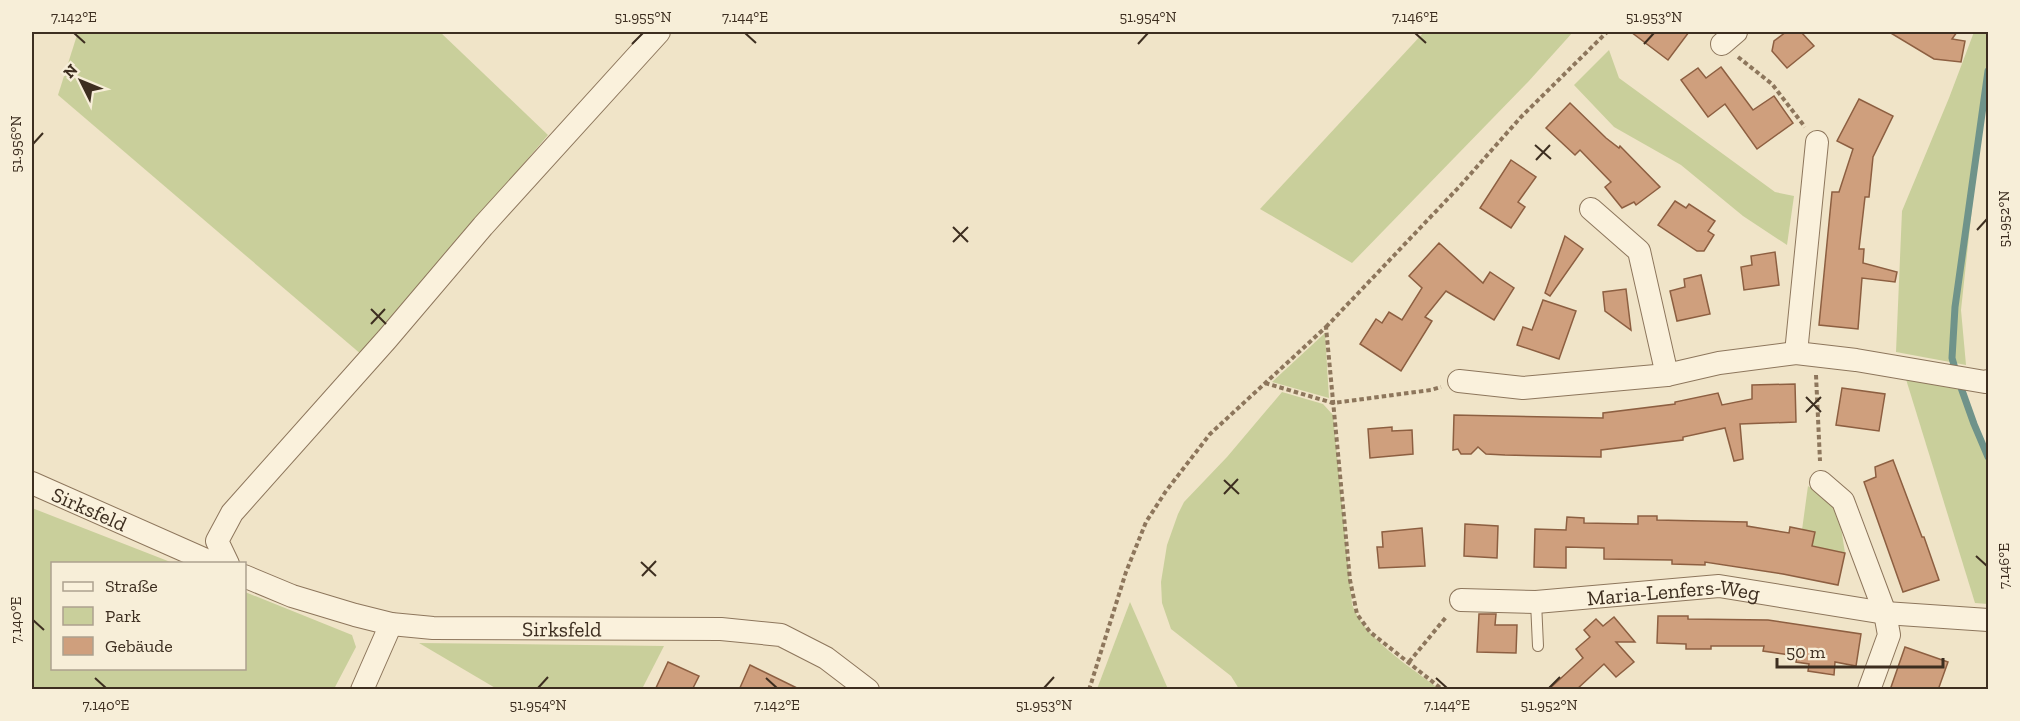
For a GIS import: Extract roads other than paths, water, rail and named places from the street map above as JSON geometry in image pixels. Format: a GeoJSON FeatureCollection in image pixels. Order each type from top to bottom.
{"type":"FeatureCollection","features":[{"type":"Feature","properties":{"kind":"street"},"geometry":{"type":"LineString","coordinates":[[227,562],[217,541],[232,513],[387,339],[483,226],[659,32]]}},
{"type":"Feature","properties":{"kind":"street"},"geometry":{"type":"LineString","coordinates":[[1796,353],[1816,142]]}},
{"type":"Feature","properties":{"kind":"street"},"geometry":{"type":"LineString","coordinates":[[1591,209],[1639,250],[1667,375]]}},
{"type":"Feature","properties":{"kind":"street"},"geometry":{"type":"LineString","coordinates":[[1459,381],[1523,388],[1667,375],[1719,363],[1796,353],[1856,360],[1934,375],[1979,380]]}},
{"type":"Feature","properties":{"kind":"street"},"geometry":{"type":"LineString","coordinates":[[1821,482],[1843,501],[1885,613],[1889,636],[1869,690]]}},
{"type":"Feature","properties":{"kind":"street","name":"Sirksfeld"},"geometry":{"type":"LineString","coordinates":[[32,483],[210,562]]}},
{"type":"Feature","properties":{"kind":"street","name":"Sirksfeld"},"geometry":{"type":"LineString","coordinates":[[246,577],[292,596],[391,624],[433,628],[721,629],[781,634],[826,658],[868,690]]}},
{"type":"Feature","properties":{"kind":"street","name":"Maria-Lenfers-Weg"},"geometry":{"type":"LineString","coordinates":[[1461,600],[1536,602],[1719,586],[1885,613],[1989,620]]}},
{"type":"Feature","properties":{"kind":"street"},"geometry":{"type":"LineString","coordinates":[[362,690],[391,624]]}},
{"type":"Feature","properties":{"kind":"lane"},"geometry":{"type":"LineString","coordinates":[[1536,602],[1538,646]]}},
{"type":"Feature","properties":{"kind":"waterway"},"geometry":{"type":"LineString","coordinates":[[1956,372],[1952,358],[1955,307],[1988,71]]}},
{"type":"Feature","properties":{"kind":"waterway"},"geometry":{"type":"LineString","coordinates":[[1959,382],[1988,457]]}}]}
